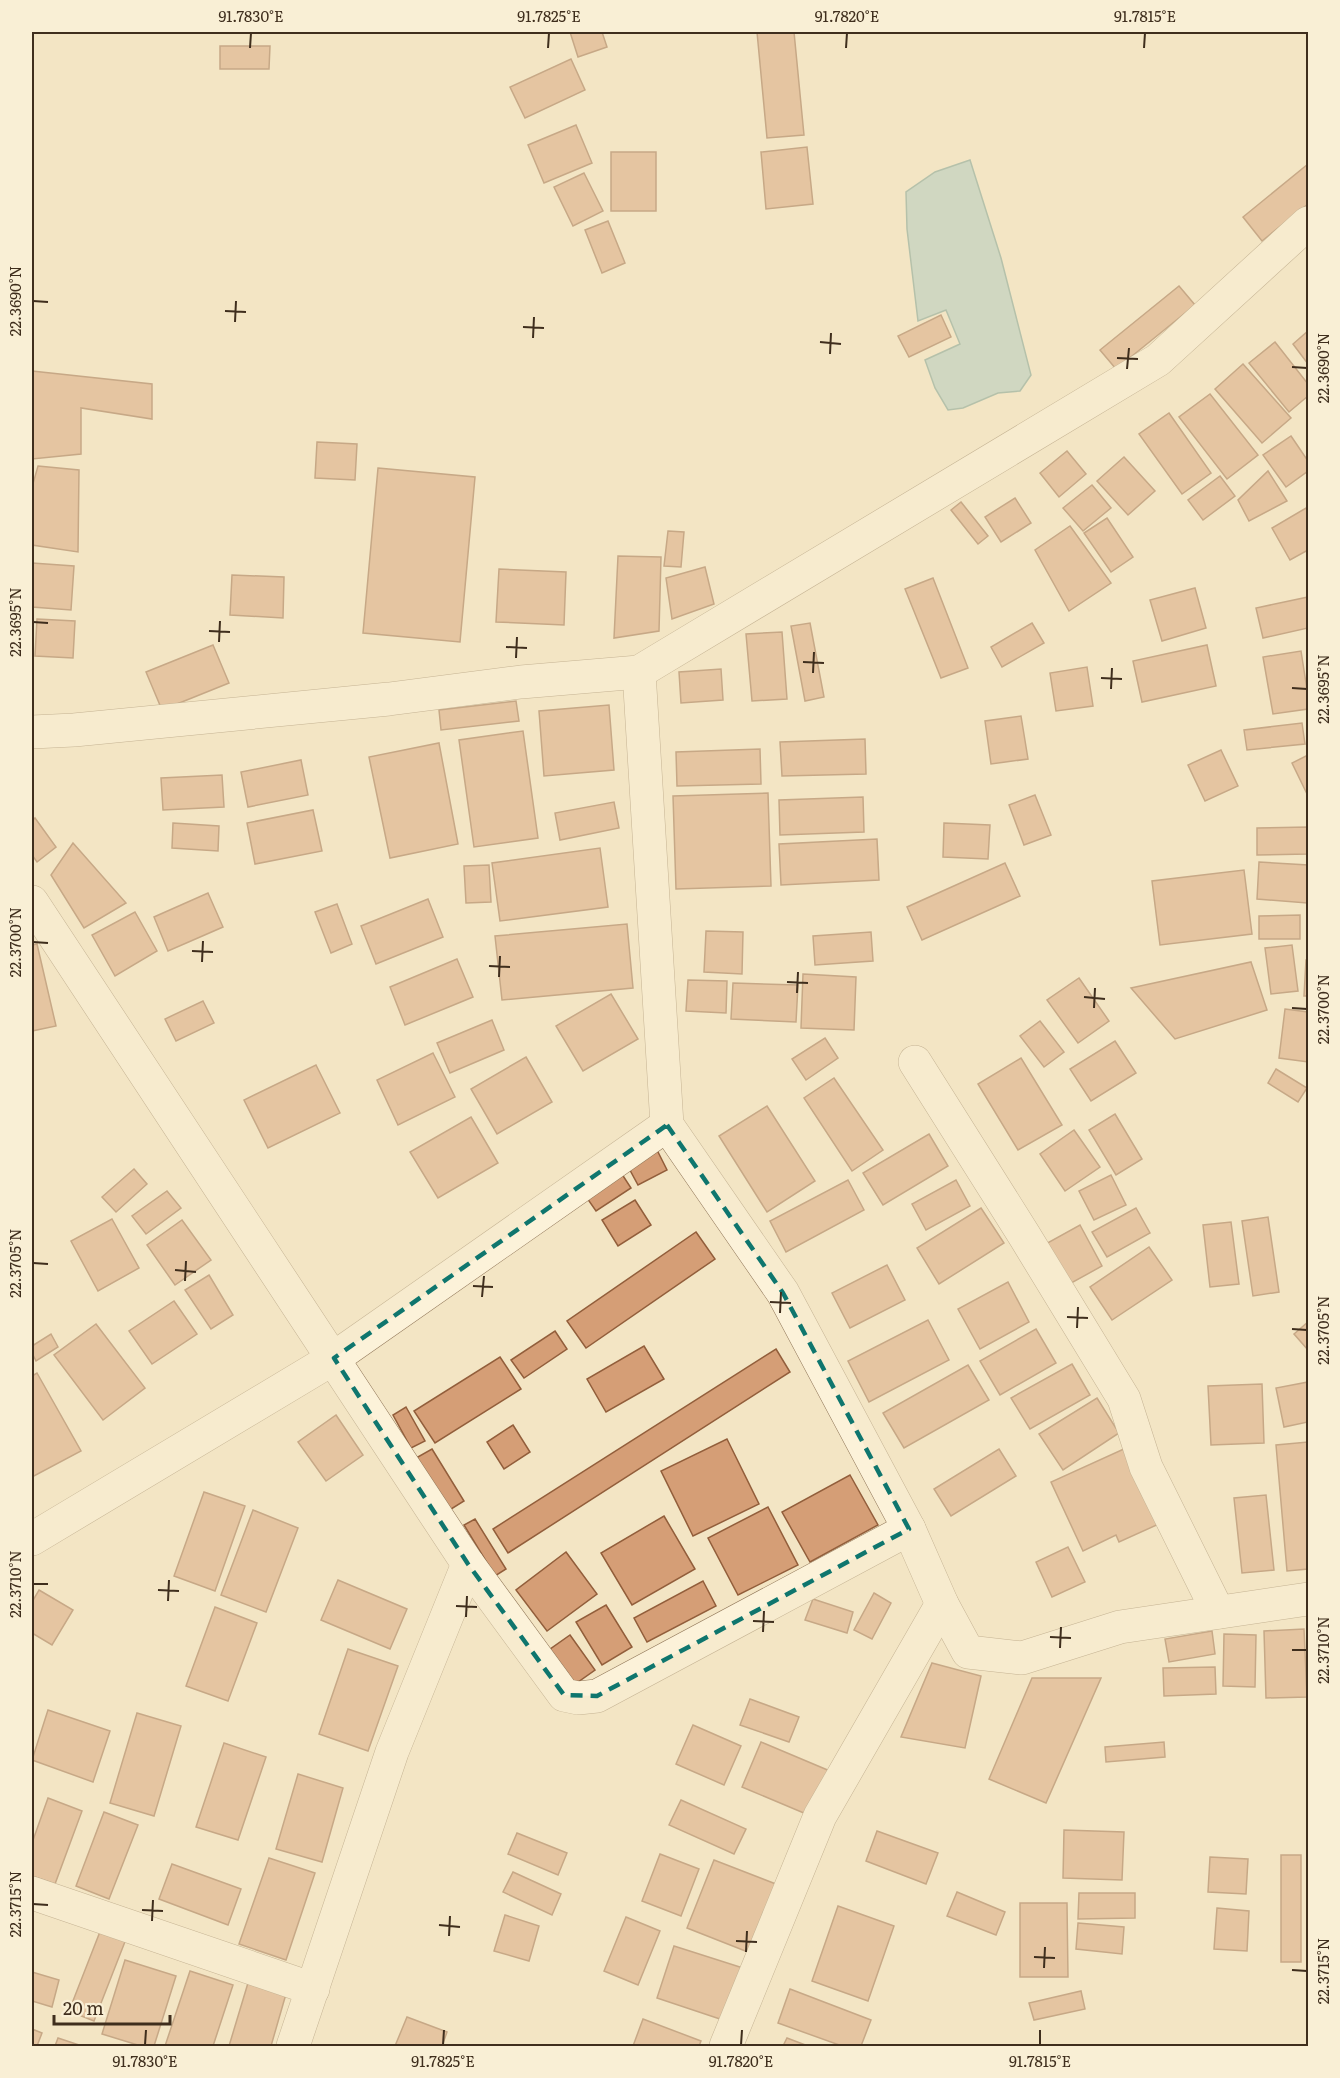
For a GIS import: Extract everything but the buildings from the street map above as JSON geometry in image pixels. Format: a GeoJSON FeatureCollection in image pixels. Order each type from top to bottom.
{"type":"FeatureCollection","features":[{"type":"Feature","properties":{"kind":"street"},"geometry":{"type":"LineString","coordinates":[[32,732],[86,729],[378,701],[521,682],[639,672],[1158,360],[1308,223]]}},
{"type":"Feature","properties":{"kind":"street"},"geometry":{"type":"LineString","coordinates":[[639,672],[667,1125],[783,1293],[909,1529],[942,1604],[968,1652],[1022,1658],[1120,1627],[1308,1599]]}},
{"type":"Feature","properties":{"kind":"street"},"geometry":{"type":"LineString","coordinates":[[32,903],[468,1564],[564,1695],[578,1698],[597,1696],[909,1529]]}},
{"type":"Feature","properties":{"kind":"street"},"geometry":{"type":"LineString","coordinates":[[915,1062],[1124,1399],[1146,1467],[1218,1612]]}},
{"type":"Feature","properties":{"kind":"street"},"geometry":{"type":"LineString","coordinates":[[32,1539],[334,1358],[667,1125]]}},
{"type":"Feature","properties":{"kind":"street"},"geometry":{"type":"LineString","coordinates":[[293,2046],[392,1752],[468,1564]]}},
{"type":"Feature","properties":{"kind":"street"},"geometry":{"type":"LineString","coordinates":[[726,2046],[820,1816],[942,1604]]}},
{"type":"Feature","properties":{"kind":"street"},"geometry":{"type":"LineString","coordinates":[[32,1893],[313,1989]]}},
{"type":"Feature","properties":{"kind":"highlighted area"},"geometry":{"type":"Polygon","coordinates":[[[667,1125],[783,1293],[909,1529],[597,1696],[564,1695],[468,1564],[334,1358],[667,1125]]]}},
{"type":"Feature","properties":{"kind":"water"},"geometry":{"type":"Polygon","coordinates":[[[970,160],[1001,258],[1031,375],[1020,391],[998,393],[963,408],[948,410],[935,388],[925,360],[960,344],[946,310],[918,321],[907,229],[906,192],[935,172],[970,160]]]}}]}
